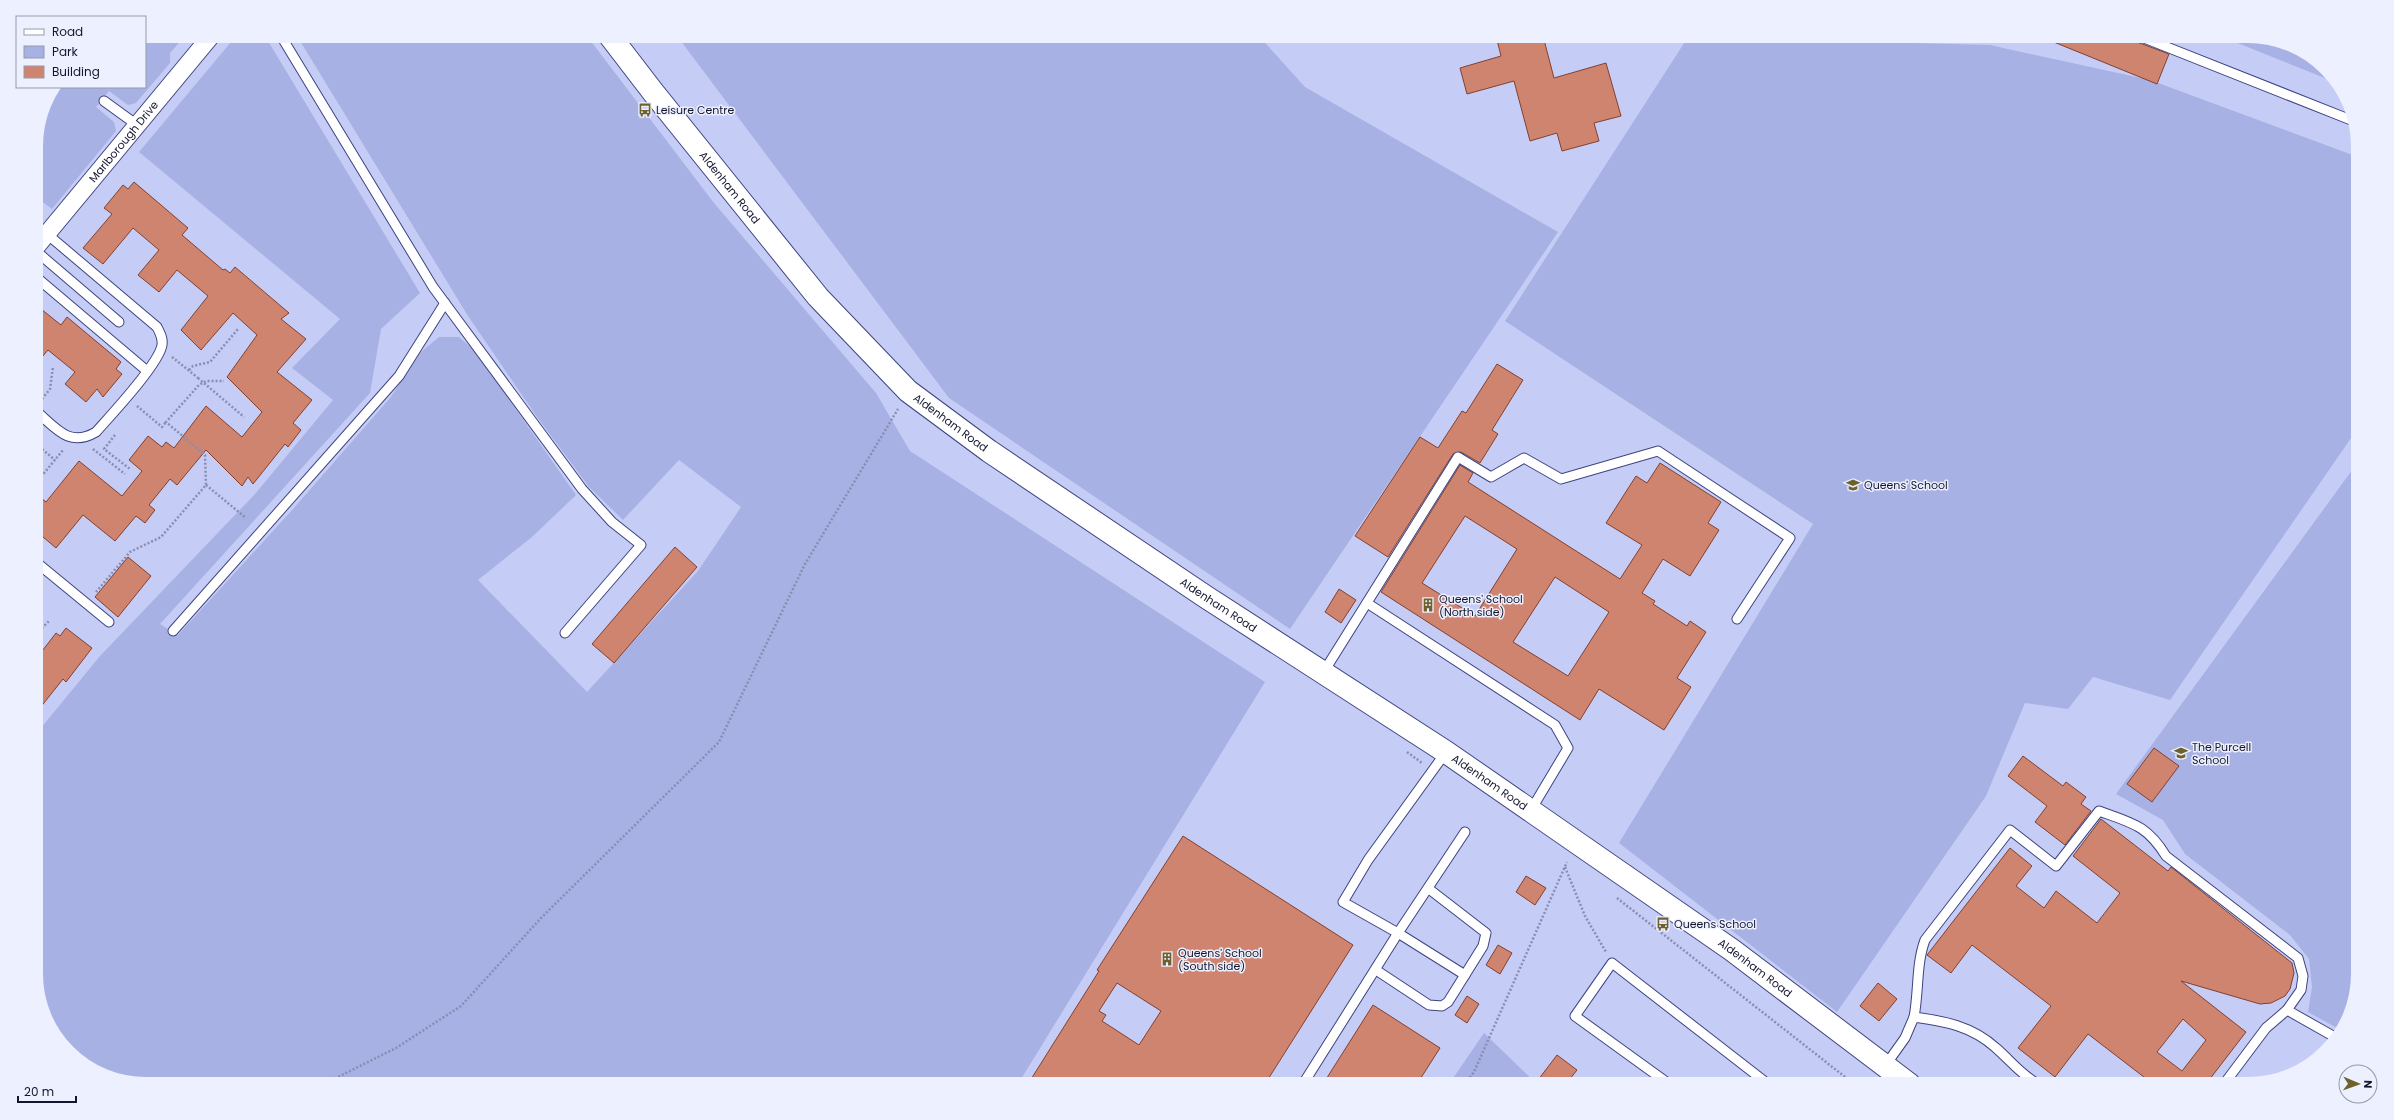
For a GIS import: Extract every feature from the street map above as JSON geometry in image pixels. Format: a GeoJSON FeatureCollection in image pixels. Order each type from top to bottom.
{"type":"FeatureCollection","features":[{"type":"Feature","properties":{"kind":"main road","name":"Aldenham Road"},"geometry":{"type":"LineString","coordinates":[[615,43],[658,99],[818,297],[908,391],[996,455],[1206,598],[1446,752],[1530,812],[1732,950],[1900,1077]]}},
{"type":"Feature","properties":{"kind":"street","name":"Marlborough Drive"},"geometry":{"type":"LineString","coordinates":[[43,239],[205,43]]}},
{"type":"Feature","properties":{"kind":"lane"},"geometry":{"type":"LineString","coordinates":[[285,43],[433,287],[582,489],[612,522],[641,545],[566,633]]}},
{"type":"Feature","properties":{"kind":"lane"},"geometry":{"type":"LineString","coordinates":[[2157,43],[2347,119]]}},
{"type":"Feature","properties":{"kind":"lane"},"geometry":{"type":"LineString","coordinates":[[104,101],[137,125]]}},
{"type":"Feature","properties":{"kind":"lane"},"geometry":{"type":"LineString","coordinates":[[43,242],[156,327],[161,335],[162,345],[147,371],[96,432],[86,438],[72,438],[64,435],[43,417]]}},
{"type":"Feature","properties":{"kind":"lane"},"geometry":{"type":"LineString","coordinates":[[43,257],[119,322]]}},
{"type":"Feature","properties":{"kind":"lane"},"geometry":{"type":"LineString","coordinates":[[43,283],[147,371]]}},
{"type":"Feature","properties":{"kind":"lane"},"geometry":{"type":"LineString","coordinates":[[173,631],[399,376],[445,303]]}},
{"type":"Feature","properties":{"kind":"lane"},"geometry":{"type":"LineString","coordinates":[[1323,673],[1458,457],[1491,477],[1524,458],[1561,479],[1658,451],[1790,538],[1737,619]]}},
{"type":"Feature","properties":{"kind":"lane"},"geometry":{"type":"LineString","coordinates":[[43,568],[109,622]]}},
{"type":"Feature","properties":{"kind":"lane"},"geometry":{"type":"LineString","coordinates":[[1367,603],[1555,725],[1568,748],[1530,812]]}},
{"type":"Feature","properties":{"kind":"lane"},"geometry":{"type":"LineString","coordinates":[[1446,752],[1368,860],[1343,902],[1398,933],[1465,975]]}},
{"type":"Feature","properties":{"kind":"lane"},"geometry":{"type":"LineString","coordinates":[[1885,1066],[1905,1038],[1914,1017],[1918,996],[1919,955],[1925,940],[2010,830],[2056,866],[2099,812],[2137,824],[2155,838],[2166,856],[2298,958],[2303,976],[2301,990],[2287,1010],[2266,1028],[2229,1077]]}},
{"type":"Feature","properties":{"kind":"lane"},"geometry":{"type":"LineString","coordinates":[[1307,1077],[1398,933],[1429,889],[1465,832]]}},
{"type":"Feature","properties":{"kind":"lane"},"geometry":{"type":"LineString","coordinates":[[1376,970],[1429,1005],[1436,1006],[1448,1002],[1483,946],[1486,933],[1429,889]]}},
{"type":"Feature","properties":{"kind":"lane"},"geometry":{"type":"LineString","coordinates":[[1660,1077],[1575,1016],[1612,963],[1759,1077]]}},
{"type":"Feature","properties":{"kind":"lane"},"geometry":{"type":"LineString","coordinates":[[2287,1010],[2331,1035]]}},
{"type":"Feature","properties":{"kind":"lane"},"geometry":{"type":"LineString","coordinates":[[1914,1017],[1945,1021],[1973,1031],[1995,1046],[2026,1077]]}},
{"type":"Feature","properties":{"kind":"path"},"geometry":{"type":"LineString","coordinates":[[189,370],[193,366],[210,362],[238,329]]}},
{"type":"Feature","properties":{"kind":"path"},"geometry":{"type":"LineString","coordinates":[[159,351],[170,355],[244,417]]}},
{"type":"Feature","properties":{"kind":"path"},"geometry":{"type":"LineString","coordinates":[[43,398],[50,389],[53,367]]}},
{"type":"Feature","properties":{"kind":"path"},"geometry":{"type":"LineString","coordinates":[[133,412],[138,405],[162,427],[199,385],[206,381],[224,381]]}},
{"type":"Feature","properties":{"kind":"path"},"geometry":{"type":"LineString","coordinates":[[338,1077],[396,1048],[461,1006],[541,918],[719,742],[806,564],[908,391]]}},
{"type":"Feature","properties":{"kind":"path"},"geometry":{"type":"LineString","coordinates":[[86,603],[130,552],[161,537],[206,485],[205,456],[166,422]]}},
{"type":"Feature","properties":{"kind":"path"},"geometry":{"type":"LineString","coordinates":[[118,430],[104,449],[130,469]]}},
{"type":"Feature","properties":{"kind":"path"},"geometry":{"type":"LineString","coordinates":[[43,475],[72,438]]}},
{"type":"Feature","properties":{"kind":"path"},"geometry":{"type":"LineString","coordinates":[[43,450],[55,460]]}},
{"type":"Feature","properties":{"kind":"path"},"geometry":{"type":"LineString","coordinates":[[94,450],[126,474]]}},
{"type":"Feature","properties":{"kind":"path"},"geometry":{"type":"LineString","coordinates":[[206,485],[246,518]]}},
{"type":"Feature","properties":{"kind":"path"},"geometry":{"type":"LineString","coordinates":[[43,627],[49,621]]}},
{"type":"Feature","properties":{"kind":"path"},"geometry":{"type":"LineString","coordinates":[[1470,1077],[1474,1072],[1565,866],[1568,861],[1572,863]]}},
{"type":"Feature","properties":{"kind":"path"},"geometry":{"type":"LineString","coordinates":[[1565,866],[1585,916],[1612,963]]}},
{"type":"Feature","properties":{"kind":"path"},"geometry":{"type":"LineString","coordinates":[[1615,896],[1845,1077]]}},
{"type":"Feature","properties":{"kind":"green space"},"geometry":{"type":"Polygon","coordinates":[[[146,43],[179,43],[170,53],[170,63],[136,103],[128,105],[109,91],[96,107],[114,122],[116,131],[52,209],[43,202],[43,140],[51,107],[61,88],[146,88],[146,43]]]}},
{"type":"Feature","properties":{"kind":"green space"},"geometry":{"type":"Polygon","coordinates":[[[230,43],[269,43],[420,293],[381,329],[370,393],[160,624],[178,635],[293,509],[390,398],[421,352],[439,337],[459,337],[475,351],[576,495],[532,537],[478,580],[587,692],[698,571],[741,507],[679,460],[623,520],[589,487],[537,417],[468,316],[301,43],[592,43],[714,203],[876,393],[910,451],[1265,682],[1022,1077],[140,1077],[113,1072],[83,1056],[73,1047],[60,1031],[48,1007],[43,980],[43,725],[100,656],[255,494],[333,400],[292,368],[340,319],[139,152],[230,43]]]}},
{"type":"Feature","properties":{"kind":"green space"},"geometry":{"type":"Polygon","coordinates":[[[682,43],[1265,43],[1305,87],[1558,232],[1290,629],[949,398],[682,43]]]}},
{"type":"Feature","properties":{"kind":"green space","name":"Queens' School"},"geometry":{"type":"Polygon","coordinates":[[[1684,43],[1914,43],[1990,45],[2150,80],[2351,154],[2351,438],[2170,700],[2093,677],[2068,709],[2025,703],[1986,796],[1837,1012],[1619,843],[1813,524],[1505,321],[1684,43]]]}},
{"type":"Feature","properties":{"kind":"green space"},"geometry":{"type":"Polygon","coordinates":[[[2237,43],[2254,43],[2281,48],[2311,64],[2326,79],[2237,43]]]}},
{"type":"Feature","properties":{"kind":"green space"},"geometry":{"type":"Polygon","coordinates":[[[2351,472],[2351,980],[2346,1007],[2336,1027],[2308,1012],[2312,987],[2309,959],[2290,935],[2185,854],[2163,820],[2116,794],[2351,472]]]}},
{"type":"Feature","properties":{"kind":"green space"},"geometry":{"type":"Polygon","coordinates":[[[1484,1033],[1530,1077],[1454,1077],[1484,1033]]]}},
{"type":"Feature","properties":{"kind":"building"},"geometry":{"type":"Polygon","coordinates":[[[1498,43],[1545,43],[1554,78],[1606,63],[1621,116],[1594,123],[1599,141],[1562,151],[1557,133],[1530,141],[1514,81],[1467,94],[1460,68],[1501,56],[1498,43]]]}},
{"type":"Feature","properties":{"kind":"building"},"geometry":{"type":"Polygon","coordinates":[[[2056,43],[2140,43],[2169,54],[2157,84],[2056,43]]]}},
{"type":"Feature","properties":{"kind":"building"},"geometry":{"type":"Polygon","coordinates":[[[134,182],[188,228],[182,235],[223,270],[225,269],[230,273],[235,267],[289,313],[281,319],[306,339],[277,372],[312,400],[293,423],[301,430],[288,447],[285,444],[253,484],[248,477],[242,486],[206,450],[177,485],[170,479],[149,505],[155,510],[145,523],[136,516],[115,541],[83,515],[56,548],[43,537],[43,500],[46,502],[79,461],[122,496],[142,471],[129,460],[148,436],[162,447],[166,442],[174,448],[206,406],[242,437],[262,412],[227,377],[257,335],[233,313],[201,350],[181,330],[208,296],[177,270],[159,292],[138,275],[159,250],[133,228],[103,264],[83,248],[112,214],[104,208],[123,185],[128,189],[134,182]]]}},
{"type":"Feature","properties":{"kind":"building"},"geometry":{"type":"Polygon","coordinates":[[[43,311],[61,325],[67,317],[121,362],[116,369],[122,374],[103,397],[97,389],[86,402],[65,384],[75,372],[48,350],[43,356],[43,311]]]}},
{"type":"Feature","properties":{"kind":"building"},"geometry":{"type":"Polygon","coordinates":[[[1497,364],[1523,380],[1492,430],[1498,434],[1480,463],[1461,452],[1453,454],[1388,557],[1355,536],[1420,437],[1438,448],[1462,411],[1466,413],[1497,364]]]}},
{"type":"Feature","properties":{"kind":"building","name":"Queens' School (North side)"},"geometry":{"type":"Polygon","coordinates":[[[1660,463],[1721,502],[1708,523],[1719,530],[1690,576],[1663,559],[1642,593],[1655,601],[1653,604],[1687,626],[1690,621],[1706,632],[1677,678],[1691,687],[1664,730],[1599,689],[1580,720],[1381,592],[1460,465],[1473,473],[1468,482],[1620,579],[1642,545],[1606,523],[1636,476],[1647,483],[1660,463]],[[1465,516],[1422,583],[1475,616],[1517,549],[1465,516]],[[1555,577],[1513,642],[1568,676],[1609,612],[1555,577]]]}},
{"type":"Feature","properties":{"kind":"building"},"geometry":{"type":"Polygon","coordinates":[[[675,547],[697,567],[614,663],[592,644],[675,547]]]}},
{"type":"Feature","properties":{"kind":"building"},"geometry":{"type":"Polygon","coordinates":[[[128,557],[151,576],[118,617],[95,597],[128,557]]]}},
{"type":"Feature","properties":{"kind":"building"},"geometry":{"type":"Polygon","coordinates":[[[1339,589],[1356,600],[1341,623],[1325,612],[1339,589]]]}},
{"type":"Feature","properties":{"kind":"building"},"geometry":{"type":"Polygon","coordinates":[[[66,628],[92,648],[66,682],[63,679],[43,704],[43,650],[56,633],[60,636],[66,628]]]}},
{"type":"Feature","properties":{"kind":"building"},"geometry":{"type":"Polygon","coordinates":[[[2154,748],[2179,766],[2152,802],[2127,784],[2154,748]]]}},
{"type":"Feature","properties":{"kind":"building"},"geometry":{"type":"Polygon","coordinates":[[[2023,756],[2063,786],[2066,782],[2086,797],[2081,804],[2091,811],[2065,845],[2035,822],[2047,806],[2008,776],[2023,756]]]}},
{"type":"Feature","properties":{"kind":"building"},"geometry":{"type":"Polygon","coordinates":[[[2101,819],[2168,871],[2171,867],[2292,963],[2294,973],[2290,989],[2285,996],[2271,1003],[2260,1004],[2181,981],[2246,1032],[2211,1077],[2144,1077],[2088,1034],[2055,1077],[2018,1048],[2051,1006],[1972,945],[1951,973],[1927,955],[2010,848],[2032,866],[2016,886],[2044,908],[2056,891],[2097,923],[2120,893],[2073,856],[2101,819]],[[2183,1019],[2157,1052],[2182,1071],[2206,1040],[2183,1019]]]}},
{"type":"Feature","properties":{"kind":"building","name":"Queens' School (South side)"},"geometry":{"type":"Polygon","coordinates":[[[1183,836],[1353,945],[1269,1077],[1032,1077],[1099,971],[1097,970],[1183,836]],[[1117,983],[1099,1011],[1106,1015],[1102,1021],[1139,1045],[1161,1011],[1117,983]]]}},
{"type":"Feature","properties":{"kind":"building"},"geometry":{"type":"Polygon","coordinates":[[[1526,876],[1546,888],[1535,905],[1516,892],[1526,876]]]}},
{"type":"Feature","properties":{"kind":"building"},"geometry":{"type":"Polygon","coordinates":[[[1498,945],[1512,953],[1500,974],[1486,965],[1498,945]]]}},
{"type":"Feature","properties":{"kind":"building"},"geometry":{"type":"Polygon","coordinates":[[[1878,983],[1897,999],[1879,1021],[1860,1006],[1878,983]]]}},
{"type":"Feature","properties":{"kind":"building"},"geometry":{"type":"Polygon","coordinates":[[[1467,996],[1479,1004],[1467,1023],[1455,1015],[1467,996]]]}},
{"type":"Feature","properties":{"kind":"building"},"geometry":{"type":"Polygon","coordinates":[[[1373,1005],[1440,1048],[1421,1077],[1327,1077],[1373,1005]]]}},
{"type":"Feature","properties":{"kind":"building"},"geometry":{"type":"Polygon","coordinates":[[[1557,1055],[1577,1070],[1572,1077],[1540,1077],[1557,1055]]]}},
{"type":"Feature","properties":{"kind":"place","name":"Leisure Centre"},"geometry":{"type":"Point","coordinates":[645,110]}},
{"type":"Feature","properties":{"kind":"place","name":"Queens' School"},"geometry":{"type":"Point","coordinates":[1853,485]}},
{"type":"Feature","properties":{"kind":"place","name":"Queens' School (North side)"},"geometry":{"type":"Point","coordinates":[1428,605]}},
{"type":"Feature","properties":{"kind":"place","name":"The Purcell School"},"geometry":{"type":"Point","coordinates":[2181,753]}},
{"type":"Feature","properties":{"kind":"place","name":"Queens School"},"geometry":{"type":"Point","coordinates":[1663,924]}},
{"type":"Feature","properties":{"kind":"place","name":"Queens' School (South side)"},"geometry":{"type":"Point","coordinates":[1167,959]}}]}
